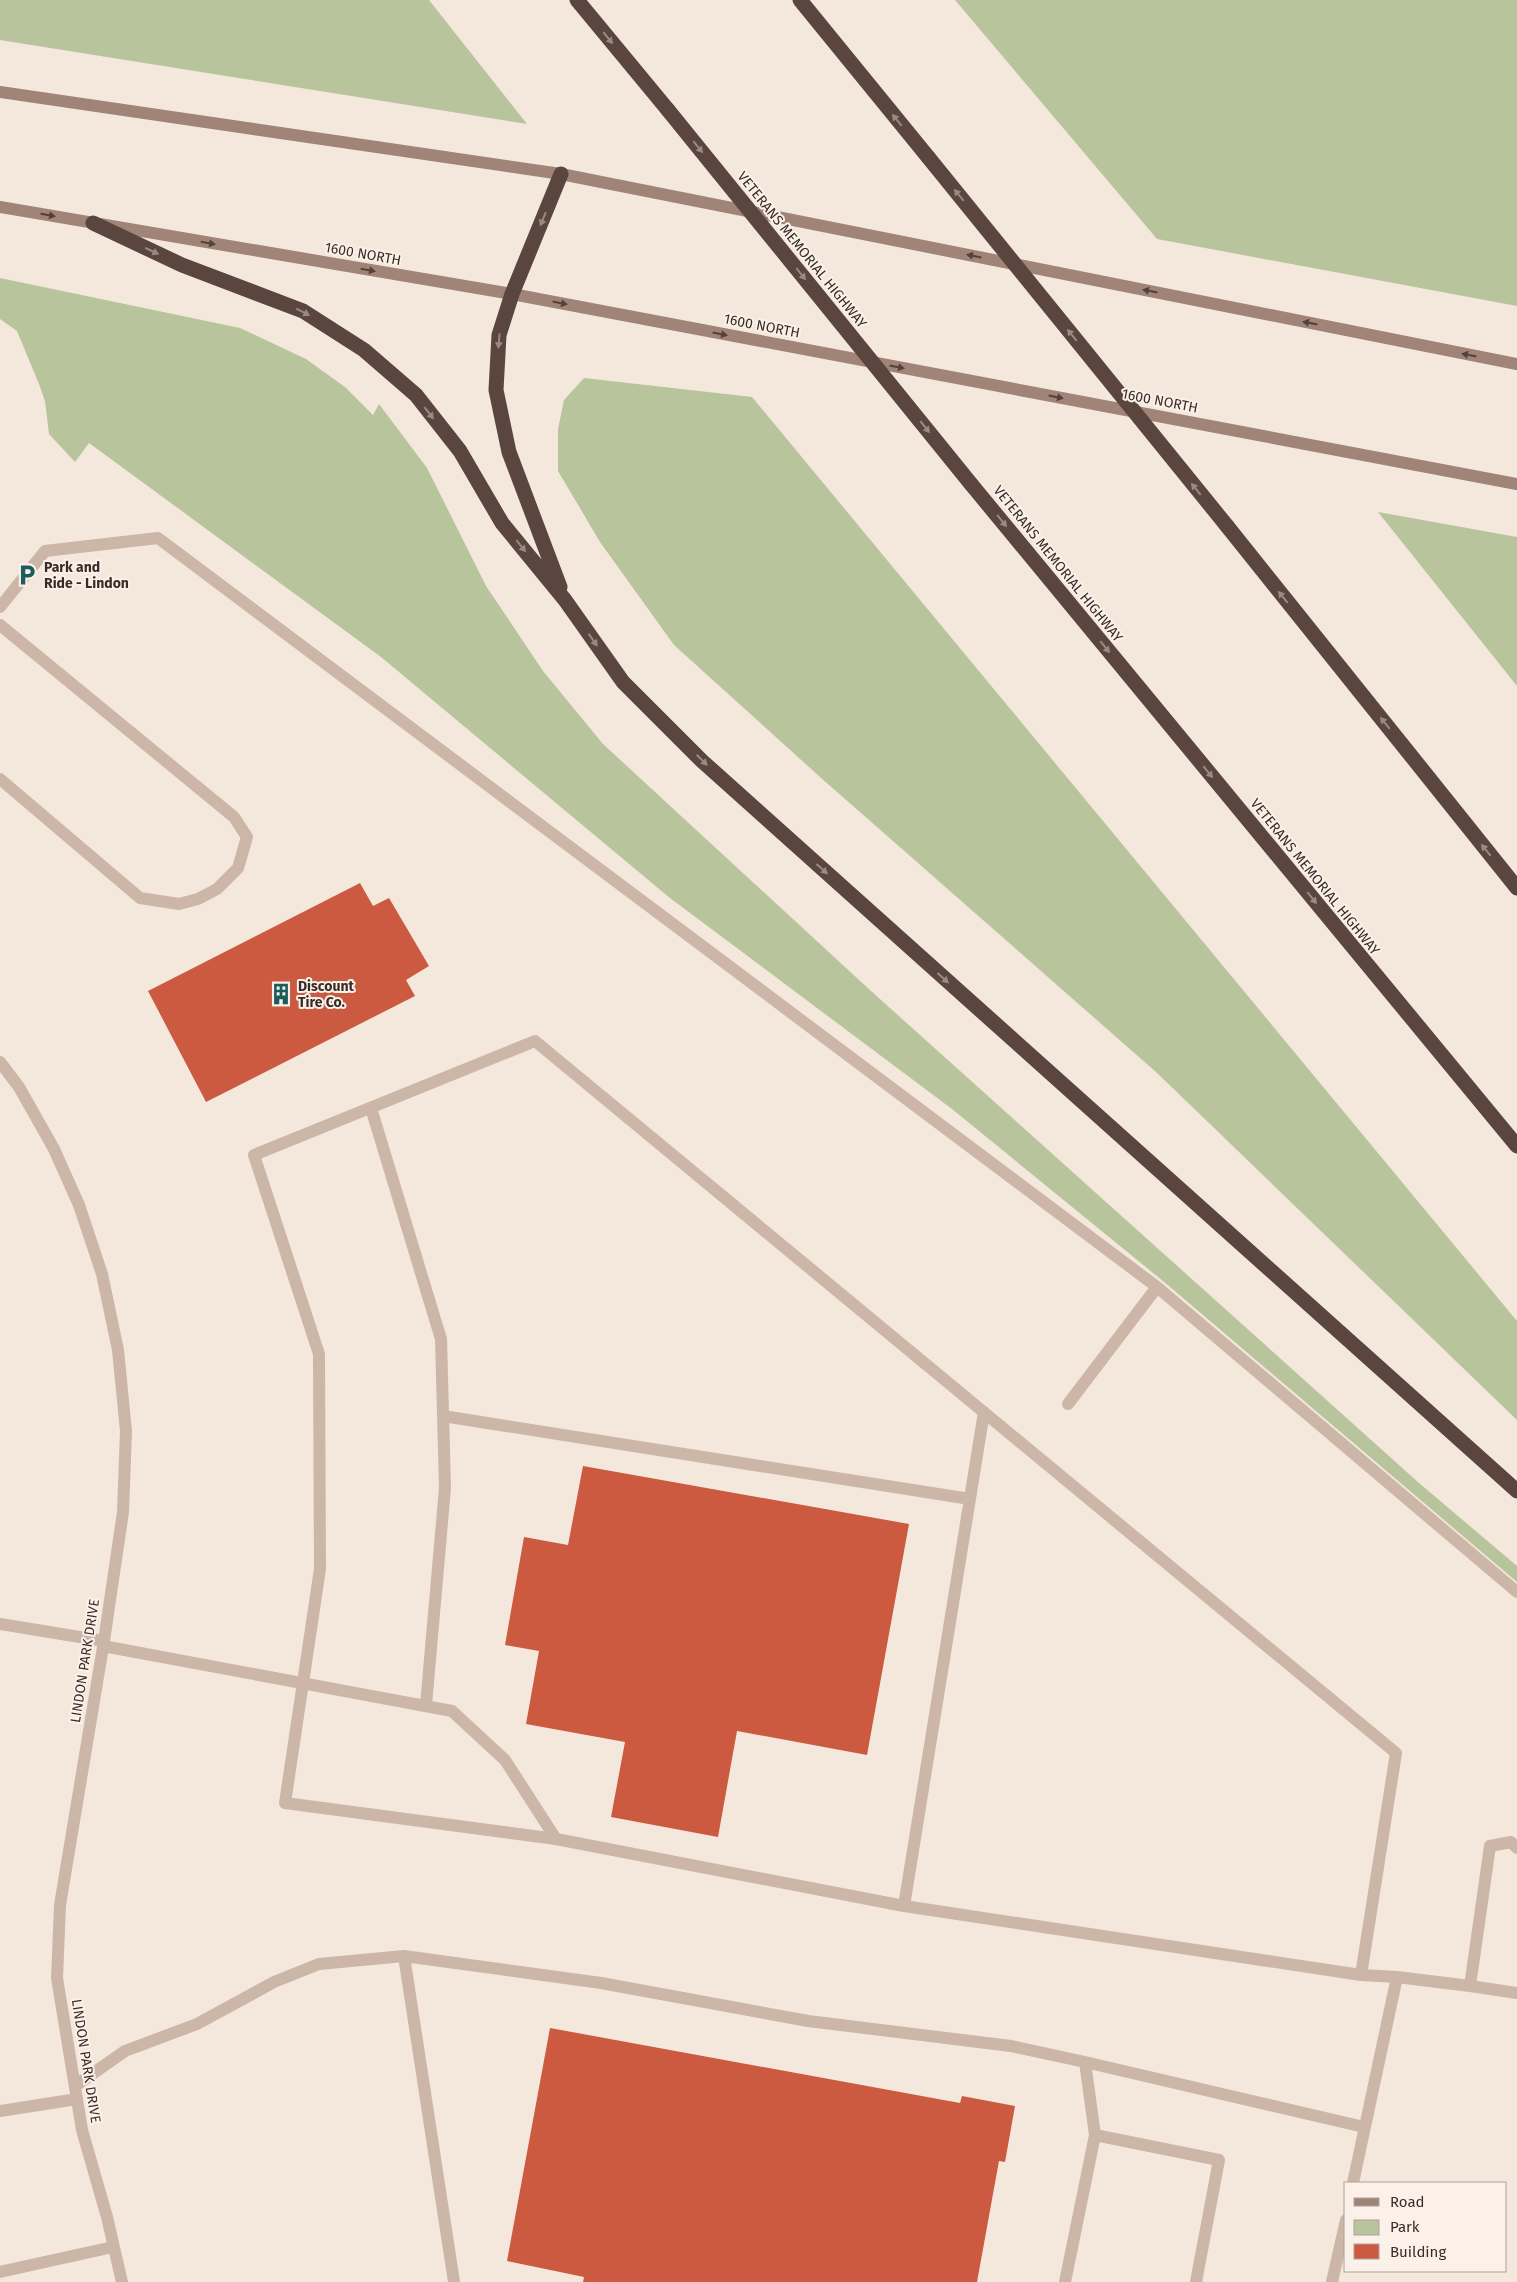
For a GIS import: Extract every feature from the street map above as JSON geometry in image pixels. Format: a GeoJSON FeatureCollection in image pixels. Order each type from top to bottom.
{"type":"FeatureCollection","features":[{"type":"Feature","properties":{"kind":"highway","name":"VETERANS MEMORIAL HIGHWAY"},"geometry":{"type":"LineString","coordinates":[[577,0],[971,484],[1517,1146]]}},
{"type":"Feature","properties":{"kind":"highway"},"geometry":{"type":"LineString","coordinates":[[800,0],[1227,526],[1517,888]]}},
{"type":"Feature","properties":{"kind":"highway"},"geometry":{"type":"LineString","coordinates":[[561,174],[512,294],[499,335],[496,390],[509,452],[565,600]]}},
{"type":"Feature","properties":{"kind":"highway"},"geometry":{"type":"LineString","coordinates":[[93,223],[182,265],[303,311],[364,350],[416,395],[460,451],[502,522],[565,600],[623,682],[702,761],[1517,1491]]}},
{"type":"Feature","properties":{"kind":"main road"},"geometry":{"type":"LineString","coordinates":[[0,92],[561,174],[1517,364]]}},
{"type":"Feature","properties":{"kind":"main road","name":"1600 NORTH"},"geometry":{"type":"LineString","coordinates":[[0,207],[512,294],[1517,484]]}},
{"type":"Feature","properties":{"kind":"street"},"geometry":{"type":"LineString","coordinates":[[0,607],[45,551],[158,538],[1157,1287],[1517,1592]]}},
{"type":"Feature","properties":{"kind":"street"},"geometry":{"type":"LineString","coordinates":[[0,625],[234,817],[247,837],[244,850],[238,868],[217,889],[198,898],[179,904],[140,898],[0,779]]}},
{"type":"Feature","properties":{"kind":"street"},"geometry":{"type":"LineString","coordinates":[[1361,1975],[1396,1754],[536,1041],[254,1155],[319,1354],[320,1570],[285,1804],[556,1839],[904,1906],[1361,1975],[1397,1977],[1517,1993]]}},
{"type":"Feature","properties":{"kind":"street","name":"LINDON PARK DRIVE"},"geometry":{"type":"LineString","coordinates":[[0,1062],[19,1087],[54,1148],[79,1205],[102,1274],[118,1350],[126,1431],[123,1512],[104,1644],[60,1905],[57,1978],[82,2130],[122,2282]]}},
{"type":"Feature","properties":{"kind":"street"},"geometry":{"type":"LineString","coordinates":[[370,1108],[441,1339],[445,1488],[426,1706]]}},
{"type":"Feature","properties":{"kind":"street"},"geometry":{"type":"LineString","coordinates":[[1068,1404],[1157,1287]]}},
{"type":"Feature","properties":{"kind":"street"},"geometry":{"type":"LineString","coordinates":[[904,1906],[984,1412]]}},
{"type":"Feature","properties":{"kind":"street"},"geometry":{"type":"LineString","coordinates":[[443,1416],[970,1499]]}},
{"type":"Feature","properties":{"kind":"street"},"geometry":{"type":"LineString","coordinates":[[0,1624],[452,1711],[505,1760],[556,1839]]}},
{"type":"Feature","properties":{"kind":"street"},"geometry":{"type":"LineString","coordinates":[[1470,1986],[1490,1846],[1511,1842],[1517,1848]]}},
{"type":"Feature","properties":{"kind":"street"},"geometry":{"type":"LineString","coordinates":[[74,2086],[125,2050],[197,2024],[274,1982],[319,1964],[404,1956],[601,1983],[808,2020],[1011,2046],[1364,2127]]}},
{"type":"Feature","properties":{"kind":"street"},"geometry":{"type":"LineString","coordinates":[[404,1956],[454,2282]]}},
{"type":"Feature","properties":{"kind":"street"},"geometry":{"type":"LineString","coordinates":[[1354,2182],[1364,2127],[1397,1977]]}},
{"type":"Feature","properties":{"kind":"street"},"geometry":{"type":"LineString","coordinates":[[1065,2282],[1095,2135],[1085,2062]]}},
{"type":"Feature","properties":{"kind":"street"},"geometry":{"type":"LineString","coordinates":[[0,2111],[77,2099]]}},
{"type":"Feature","properties":{"kind":"street"},"geometry":{"type":"LineString","coordinates":[[1095,2135],[1219,2160],[1196,2282]]}},
{"type":"Feature","properties":{"kind":"street"},"geometry":{"type":"LineString","coordinates":[[1332,2282],[1344,2229]]}},
{"type":"Feature","properties":{"kind":"street"},"geometry":{"type":"LineString","coordinates":[[0,2272],[113,2247]]}},
{"type":"Feature","properties":{"kind":"green space"},"geometry":{"type":"Polygon","coordinates":[[[0,0],[429,0],[527,124],[0,40],[0,0]]]}},
{"type":"Feature","properties":{"kind":"green space"},"geometry":{"type":"Polygon","coordinates":[[[955,0],[1517,0],[1517,306],[1157,239],[955,0]]]}},
{"type":"Feature","properties":{"kind":"green space"},"geometry":{"type":"Polygon","coordinates":[[[0,278],[240,328],[306,359],[345,387],[373,415],[379,404],[427,468],[486,586],[543,671],[603,744],[871,991],[1419,1483],[1517,1566],[1517,1582],[1163,1281],[952,1109],[670,898],[381,657],[89,443],[75,462],[49,434],[45,401],[17,331],[0,319],[0,278]]]}},
{"type":"Feature","properties":{"kind":"green space"},"geometry":{"type":"Polygon","coordinates":[[[584,378],[752,397],[1517,1321],[1517,1420],[1156,1072],[820,777],[674,645],[600,542],[558,471],[558,429],[564,400],[584,378]]]}},
{"type":"Feature","properties":{"kind":"green space"},"geometry":{"type":"Polygon","coordinates":[[[1378,512],[1517,537],[1517,686],[1378,512]]]}},
{"type":"Feature","properties":{"kind":"building","name":"Discount Tire Co."},"geometry":{"type":"Polygon","coordinates":[[[360,883],[373,906],[389,898],[429,966],[406,980],[415,996],[206,1102],[148,991],[360,883]]]}},
{"type":"Feature","properties":{"kind":"building"},"geometry":{"type":"Polygon","coordinates":[[[583,1466],[909,1524],[867,1755],[737,1731],[718,1837],[611,1817],[625,1742],[526,1724],[539,1651],[505,1645],[524,1537],[568,1545],[583,1466]]]}},
{"type":"Feature","properties":{"kind":"building"},"geometry":{"type":"Polygon","coordinates":[[[550,2028],[960,2103],[962,2096],[1015,2106],[1005,2162],[999,2161],[977,2282],[583,2282],[584,2277],[507,2261],[550,2028]]]}},
{"type":"Feature","properties":{"kind":"place","name":"Park and Ride - Lindon"},"geometry":{"type":"Point","coordinates":[27,575]}},
{"type":"Feature","properties":{"kind":"place","name":"Discount Tire Co."},"geometry":{"type":"Point","coordinates":[281,994]}}]}
